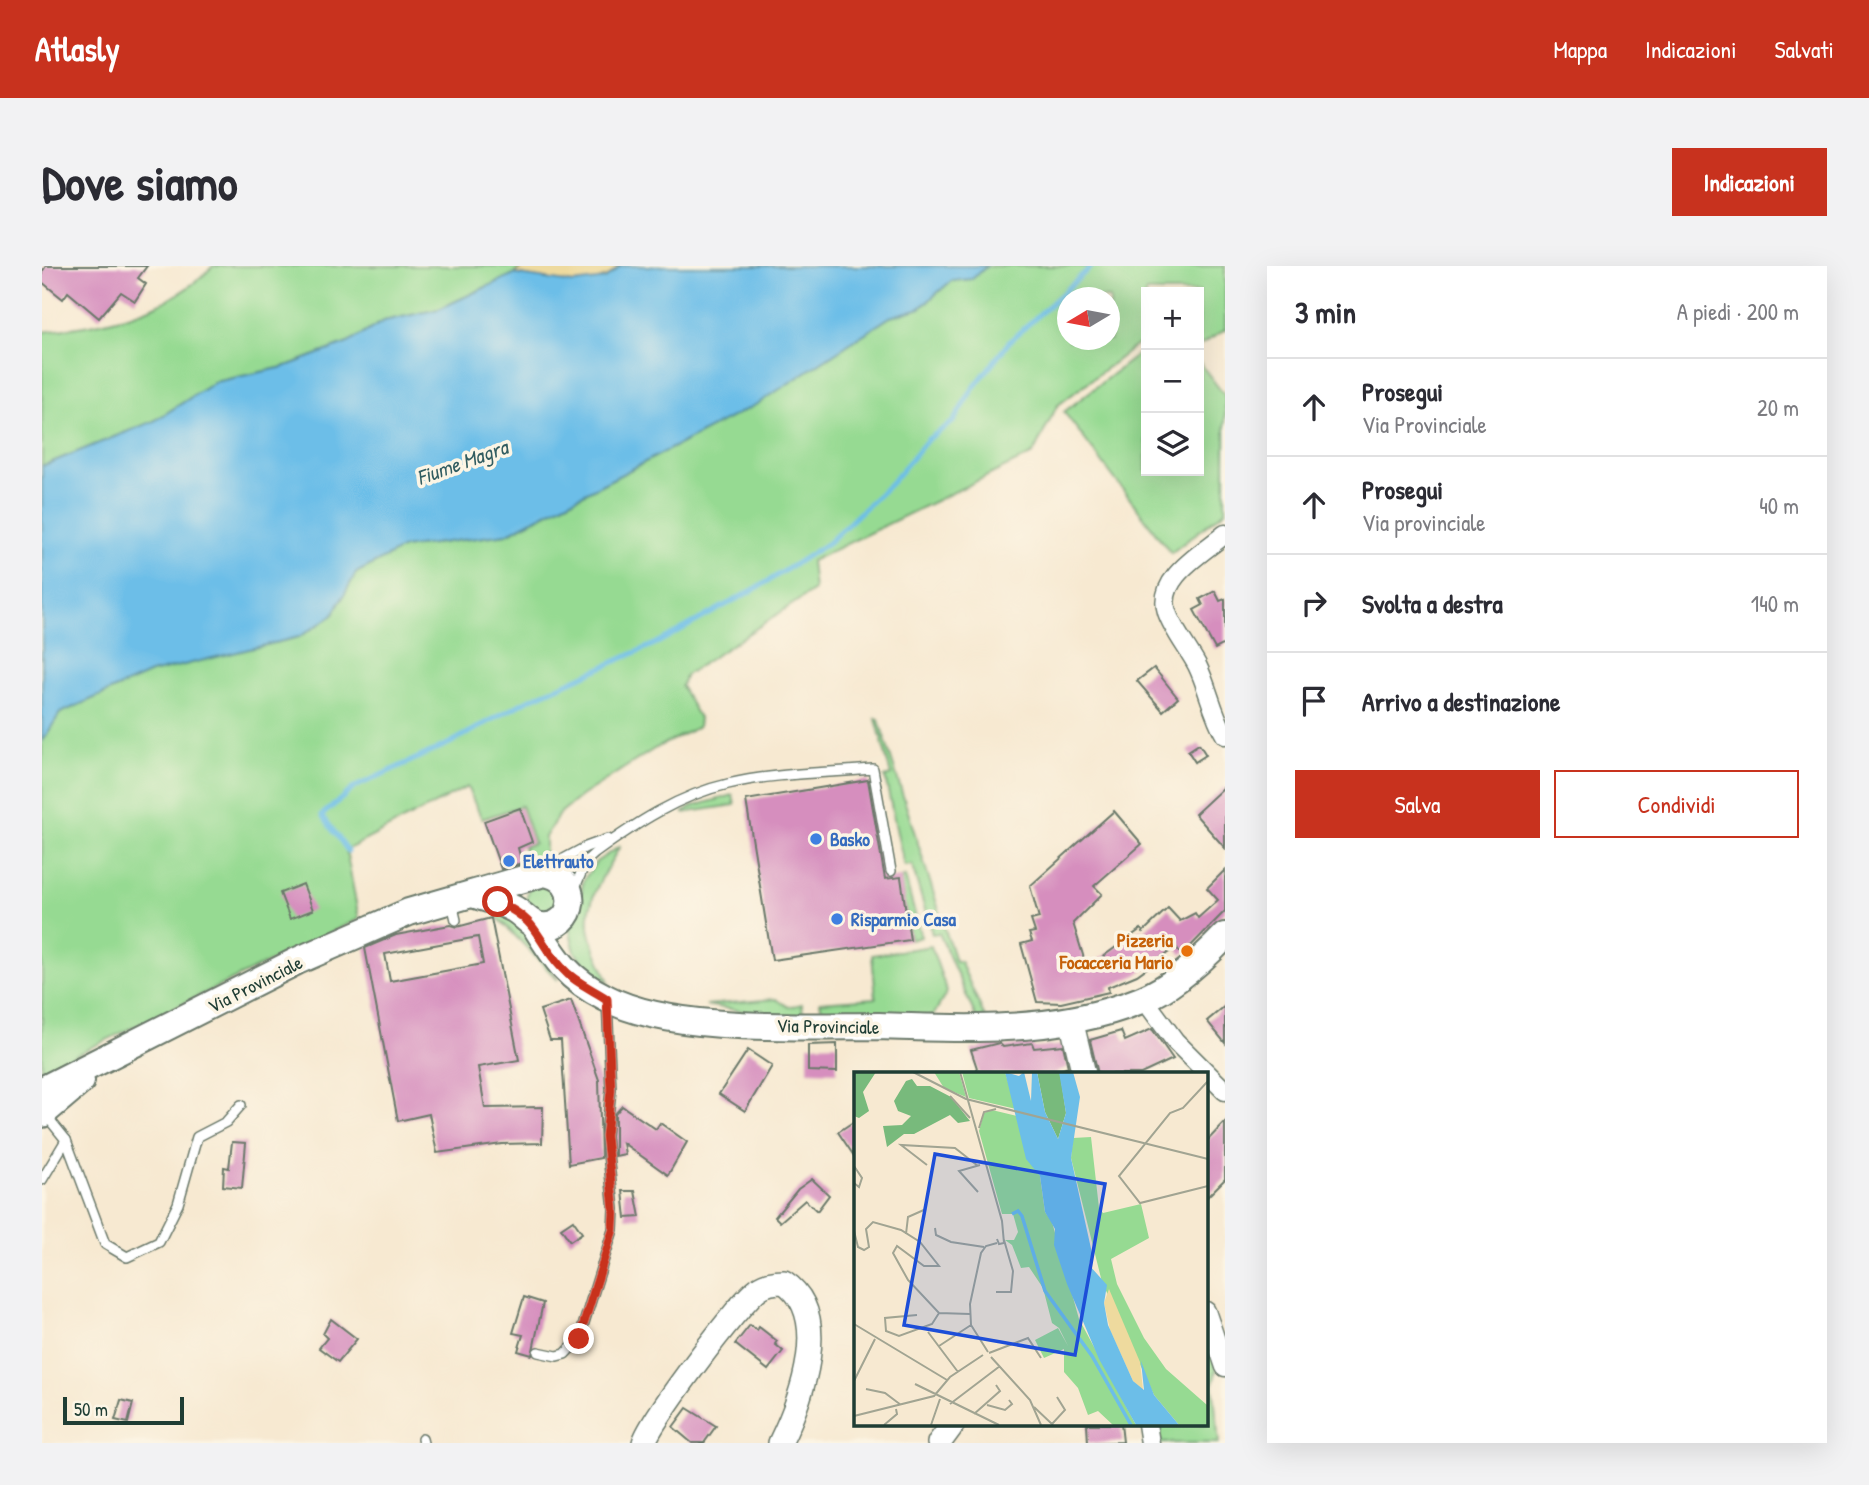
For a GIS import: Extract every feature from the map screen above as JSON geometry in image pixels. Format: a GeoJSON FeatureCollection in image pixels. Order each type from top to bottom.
{"type":"FeatureCollection","features":[{"type":"Feature","properties":{"kind":"main road","name":"Via Provinciale"},"geometry":{"type":"LineString","coordinates":[[105,1059],[298,961],[419,908],[460,904],[533,876]]}},
{"type":"Feature","properties":{"kind":"main road"},"geometry":{"type":"LineString","coordinates":[[533,876],[559,878],[565,883],[572,958],[600,995],[572,978],[560,966],[529,920],[518,900],[520,891],[533,876]]}},
{"type":"Feature","properties":{"kind":"main road"},"geometry":{"type":"LineString","coordinates":[[460,904],[498,902],[545,926],[566,909]]}},
{"type":"Feature","properties":{"kind":"main road","name":"Via Provinciale"},"geometry":{"type":"LineString","coordinates":[[600,995],[646,1013],[759,1025],[1006,1027],[1071,1020],[1144,999],[1188,969],[1225,936]]}},
{"type":"Feature","properties":{"kind":"main road"},"geometry":{"type":"LineString","coordinates":[[42,1075],[105,1059]]}},
{"type":"Feature","properties":{"kind":"main road"},"geometry":{"type":"LineString","coordinates":[[43,1105],[105,1059]]}},
{"type":"Feature","properties":{"kind":"street"},"geometry":{"type":"LineString","coordinates":[[1225,534],[1172,578],[1166,602],[1167,614],[1199,669],[1205,692],[1225,736]]}},
{"type":"Feature","properties":{"kind":"street"},"geometry":{"type":"LineString","coordinates":[[1144,999],[1175,1041],[1206,1072]]}},
{"type":"Feature","properties":{"kind":"street"},"geometry":{"type":"LineString","coordinates":[[1071,1020],[1084,1072]]}},
{"type":"Feature","properties":{"kind":"street"},"geometry":{"type":"LineString","coordinates":[[1208,1074],[1225,1091]]}},
{"type":"Feature","properties":{"kind":"street"},"geometry":{"type":"LineString","coordinates":[[644,1443],[670,1398],[749,1297],[759,1287],[784,1282],[796,1290],[803,1303],[810,1343],[790,1423],[780,1443]]}},
{"type":"Feature","properties":{"kind":"street"},"geometry":{"type":"LineString","coordinates":[[1208,1317],[1225,1367]]}},
{"type":"Feature","properties":{"kind":"street"},"geometry":{"type":"LineString","coordinates":[[939,1443],[952,1426]]}},
{"type":"Feature","properties":{"kind":"lane"},"geometry":{"type":"LineString","coordinates":[[566,909],[586,861],[620,835],[668,806],[729,783],[873,769],[891,871]]}},
{"type":"Feature","properties":{"kind":"lane"},"geometry":{"type":"LineString","coordinates":[[533,876],[586,846],[620,835]]}},
{"type":"Feature","properties":{"kind":"lane"},"geometry":{"type":"LineString","coordinates":[[538,1352],[557,1356],[565,1354],[579,1339],[613,1230],[614,1209],[606,1136],[611,1090],[600,995]]}},
{"type":"Feature","properties":{"kind":"lane"},"geometry":{"type":"LineString","coordinates":[[43,1105],[66,1140],[105,1244],[127,1257],[159,1242],[178,1204],[197,1137],[226,1122],[241,1105]]}},
{"type":"Feature","properties":{"kind":"lane"},"geometry":{"type":"LineString","coordinates":[[42,1180],[66,1140]]}},
{"type":"Feature","properties":{"kind":"green space"},"geometry":{"type":"Polygon","coordinates":[[[213,266],[523,266],[514,274],[439,309],[384,321],[348,343],[283,367],[215,382],[154,421],[42,466],[42,332],[111,320],[155,306],[195,282],[213,266]]]}},
{"type":"Feature","properties":{"kind":"green space"},"geometry":{"type":"Polygon","coordinates":[[[987,266],[1225,266],[1225,330],[1204,343],[1204,287],[1141,287],[1141,342],[1057,406],[1033,454],[811,561],[814,590],[686,675],[681,686],[699,718],[698,727],[654,749],[581,796],[559,814],[545,837],[545,864],[532,871],[523,847],[534,843],[521,806],[482,819],[467,787],[346,850],[359,919],[42,1071],[42,742],[60,713],[151,673],[299,637],[333,615],[356,573],[403,548],[507,534],[757,404],[890,317],[920,308],[951,281],[972,279],[987,266]]]}},
{"type":"Feature","properties":{"kind":"green space"},"geometry":{"type":"Polygon","coordinates":[[[1141,352],[1141,476],[1204,476],[1204,369],[1225,396],[1225,511],[1171,553],[1064,412],[1141,352]]]}},
{"type":"Feature","properties":{"kind":"green space"},"geometry":{"type":"Polygon","coordinates":[[[876,719],[879,720],[955,961],[960,961],[987,1022],[978,1022],[939,933],[932,934],[912,865],[904,866],[885,777],[891,775],[876,719]]]}},
{"type":"Feature","properties":{"kind":"green space"},"geometry":{"type":"Polygon","coordinates":[[[733,795],[735,805],[683,813],[691,807],[733,795]]]}},
{"type":"Feature","properties":{"kind":"green space"},"geometry":{"type":"Polygon","coordinates":[[[620,846],[596,890],[589,913],[593,943],[609,982],[590,972],[575,952],[569,927],[580,905],[583,881],[596,862],[620,846]]]}},
{"type":"Feature","properties":{"kind":"green space"},"geometry":{"type":"Polygon","coordinates":[[[905,877],[921,937],[910,940],[900,878],[905,877]]]}},
{"type":"Feature","properties":{"kind":"green space"},"geometry":{"type":"Polygon","coordinates":[[[539,881],[564,893],[548,921],[525,905],[529,888],[539,881]]]}},
{"type":"Feature","properties":{"kind":"green space"},"geometry":{"type":"Polygon","coordinates":[[[492,907],[534,937],[558,980],[497,917],[492,907]]]}},
{"type":"Feature","properties":{"kind":"green space"},"geometry":{"type":"Polygon","coordinates":[[[931,946],[947,992],[933,1016],[823,1016],[820,1002],[876,998],[872,955],[931,946]]]}},
{"type":"Feature","properties":{"kind":"green space"},"geometry":{"type":"Polygon","coordinates":[[[776,999],[789,1007],[802,1004],[803,1016],[765,1015],[706,1005],[776,999]]]}},
{"type":"Feature","properties":{"kind":"green space"},"geometry":{"type":"Polygon","coordinates":[[[1208,1339],[1217,1368],[1213,1384],[1219,1443],[1157,1443],[1154,1426],[1208,1426],[1208,1339]]]}},
{"type":"Feature","properties":{"kind":"sand"},"geometry":{"type":"Polygon","coordinates":[[[523,266],[621,266],[611,275],[598,280],[570,283],[514,274],[523,266]]]}},
{"type":"Feature","properties":{"kind":"water","name":"Fiume Magra"},"geometry":{"type":"Polygon","coordinates":[[[621,266],[987,266],[972,279],[951,281],[920,308],[890,317],[757,404],[506,534],[403,548],[356,573],[333,615],[299,637],[151,673],[60,713],[42,742],[42,466],[154,421],[215,382],[284,367],[348,343],[384,321],[439,309],[514,274],[573,283],[605,279],[621,266]]]}},
{"type":"Feature","properties":{"kind":"building"},"geometry":{"type":"Polygon","coordinates":[[[46,266],[147,266],[138,278],[146,284],[135,301],[121,292],[99,318],[68,292],[63,299],[42,282],[42,272],[46,266]]]}},
{"type":"Feature","properties":{"kind":"building"},"geometry":{"type":"Polygon","coordinates":[[[1215,591],[1220,601],[1225,599],[1225,644],[1215,649],[1194,610],[1203,605],[1200,599],[1215,591]]]}},
{"type":"Feature","properties":{"kind":"building"},"geometry":{"type":"Polygon","coordinates":[[[1154,668],[1178,698],[1163,711],[1137,681],[1154,668]]]}},
{"type":"Feature","properties":{"kind":"building"},"geometry":{"type":"Polygon","coordinates":[[[1199,744],[1206,755],[1195,762],[1188,751],[1199,744]]]}},
{"type":"Feature","properties":{"kind":"building"},"geometry":{"type":"Polygon","coordinates":[[[868,780],[885,879],[901,877],[910,940],[772,960],[746,800],[868,780]]]}},
{"type":"Feature","properties":{"kind":"building"},"geometry":{"type":"Polygon","coordinates":[[[1225,786],[1225,848],[1195,814],[1225,786]]]}},
{"type":"Feature","properties":{"kind":"building"},"geometry":{"type":"Polygon","coordinates":[[[520,808],[532,842],[518,848],[522,863],[501,869],[484,821],[520,808]]]}},
{"type":"Feature","properties":{"kind":"building"},"geometry":{"type":"Polygon","coordinates":[[[1114,811],[1142,844],[1094,886],[1102,894],[1073,923],[1087,968],[1141,929],[1143,932],[1168,908],[1180,921],[1195,913],[1198,918],[1218,900],[1207,888],[1225,870],[1225,911],[1182,955],[1176,947],[1137,975],[1108,987],[1109,992],[1061,1003],[1037,1002],[1021,944],[1032,941],[1029,933],[1035,932],[1031,920],[1039,918],[1030,886],[1114,811]]]}},
{"type":"Feature","properties":{"kind":"building"},"geometry":{"type":"Polygon","coordinates":[[[303,884],[313,910],[290,919],[280,893],[303,884]]]}},
{"type":"Feature","properties":{"kind":"building"},"geometry":{"type":"Polygon","coordinates":[[[491,918],[519,1060],[478,1067],[485,1108],[543,1107],[542,1143],[502,1144],[437,1153],[429,1114],[398,1121],[365,948],[396,935],[450,925],[457,927],[491,918]],[[478,937],[385,954],[390,981],[483,964],[478,937]]]}},
{"type":"Feature","properties":{"kind":"building"},"geometry":{"type":"Polygon","coordinates":[[[571,1000],[599,1080],[601,1158],[569,1164],[561,1040],[550,1040],[540,1010],[571,1000]]]}},
{"type":"Feature","properties":{"kind":"building"},"geometry":{"type":"Polygon","coordinates":[[[1225,1006],[1225,1043],[1207,1021],[1225,1006]]]}},
{"type":"Feature","properties":{"kind":"building"},"geometry":{"type":"Polygon","coordinates":[[[1152,1029],[1173,1059],[1145,1072],[1098,1072],[1090,1040],[1121,1031],[1125,1041],[1152,1029]]]}},
{"type":"Feature","properties":{"kind":"building"},"geometry":{"type":"Polygon","coordinates":[[[999,1043],[1003,1047],[1032,1043],[1034,1048],[1063,1045],[1068,1067],[1057,1072],[978,1072],[971,1050],[999,1043]]]}},
{"type":"Feature","properties":{"kind":"building"},"geometry":{"type":"Polygon","coordinates":[[[837,1044],[837,1072],[808,1071],[808,1045],[837,1044]]]}},
{"type":"Feature","properties":{"kind":"building"},"geometry":{"type":"Polygon","coordinates":[[[748,1050],[772,1066],[745,1111],[719,1094],[748,1050]]]}},
{"type":"Feature","properties":{"kind":"building"},"geometry":{"type":"Polygon","coordinates":[[[622,1106],[656,1129],[660,1123],[687,1142],[668,1175],[623,1143],[625,1154],[615,1156],[615,1114],[622,1106]]]}},
{"type":"Feature","properties":{"kind":"building"},"geometry":{"type":"Polygon","coordinates":[[[854,1121],[854,1156],[838,1132],[854,1121]]]}},
{"type":"Feature","properties":{"kind":"building"},"geometry":{"type":"Polygon","coordinates":[[[1225,1122],[1225,1179],[1208,1196],[1208,1140],[1225,1122]]]}},
{"type":"Feature","properties":{"kind":"building"},"geometry":{"type":"Polygon","coordinates":[[[232,1142],[246,1143],[242,1188],[223,1186],[224,1167],[229,1168],[232,1142]]]}},
{"type":"Feature","properties":{"kind":"building"},"geometry":{"type":"Polygon","coordinates":[[[812,1179],[829,1195],[817,1211],[805,1200],[780,1222],[775,1217],[798,1189],[812,1179]]]}},
{"type":"Feature","properties":{"kind":"building"},"geometry":{"type":"Polygon","coordinates":[[[623,1191],[635,1191],[640,1217],[626,1218],[623,1191]]]}},
{"type":"Feature","properties":{"kind":"building"},"geometry":{"type":"Polygon","coordinates":[[[573,1220],[582,1233],[570,1241],[561,1228],[573,1220]]]}},
{"type":"Feature","properties":{"kind":"building"},"geometry":{"type":"Polygon","coordinates":[[[524,1297],[543,1303],[532,1355],[518,1351],[523,1335],[513,1333],[524,1297]]]}},
{"type":"Feature","properties":{"kind":"building"},"geometry":{"type":"Polygon","coordinates":[[[331,1319],[357,1339],[338,1362],[319,1348],[327,1338],[323,1334],[331,1319]]]}},
{"type":"Feature","properties":{"kind":"building"},"geometry":{"type":"Polygon","coordinates":[[[750,1325],[757,1330],[759,1327],[777,1341],[775,1344],[783,1351],[768,1370],[735,1344],[750,1325]]]}},
{"type":"Feature","properties":{"kind":"building"},"geometry":{"type":"Polygon","coordinates":[[[121,1400],[133,1403],[128,1423],[115,1420],[121,1400]]]}},
{"type":"Feature","properties":{"kind":"building"},"geometry":{"type":"Polygon","coordinates":[[[687,1408],[716,1426],[704,1443],[692,1443],[673,1427],[687,1408]]]}},
{"type":"Feature","properties":{"kind":"building"},"geometry":{"type":"Polygon","coordinates":[[[1087,1426],[1121,1426],[1123,1442],[1088,1443],[1087,1426]]]}},
{"type":"Feature","properties":{"kind":"waterway"},"geometry":{"type":"LineString","coordinates":[[348,851],[322,815],[355,787],[450,743],[528,700],[657,643],[762,585],[828,543],[891,483],[928,439],[953,422],[972,390],[1009,342],[1092,266]]}},
{"type":"Feature","properties":{"kind":"place","name":"Basko"},"geometry":{"type":"Point","coordinates":[816,839]}},
{"type":"Feature","properties":{"kind":"place","name":"Elettrauto"},"geometry":{"type":"Point","coordinates":[509,861]}},
{"type":"Feature","properties":{"kind":"place","name":"Risparmio Casa"},"geometry":{"type":"Point","coordinates":[837,919]}},
{"type":"Feature","properties":{"kind":"place","name":"Pizzeria Focacceria Mario"},"geometry":{"type":"Point","coordinates":[1187,951]}},
{"type":"Feature","properties":{"kind":"route"},"geometry":{"type":"LineString","coordinates":[[498,902],[517,911],[534,924],[553,957],[572,978],[607,999],[611,1090],[606,1136],[614,1209],[613,1230],[579,1339]]}}]}
